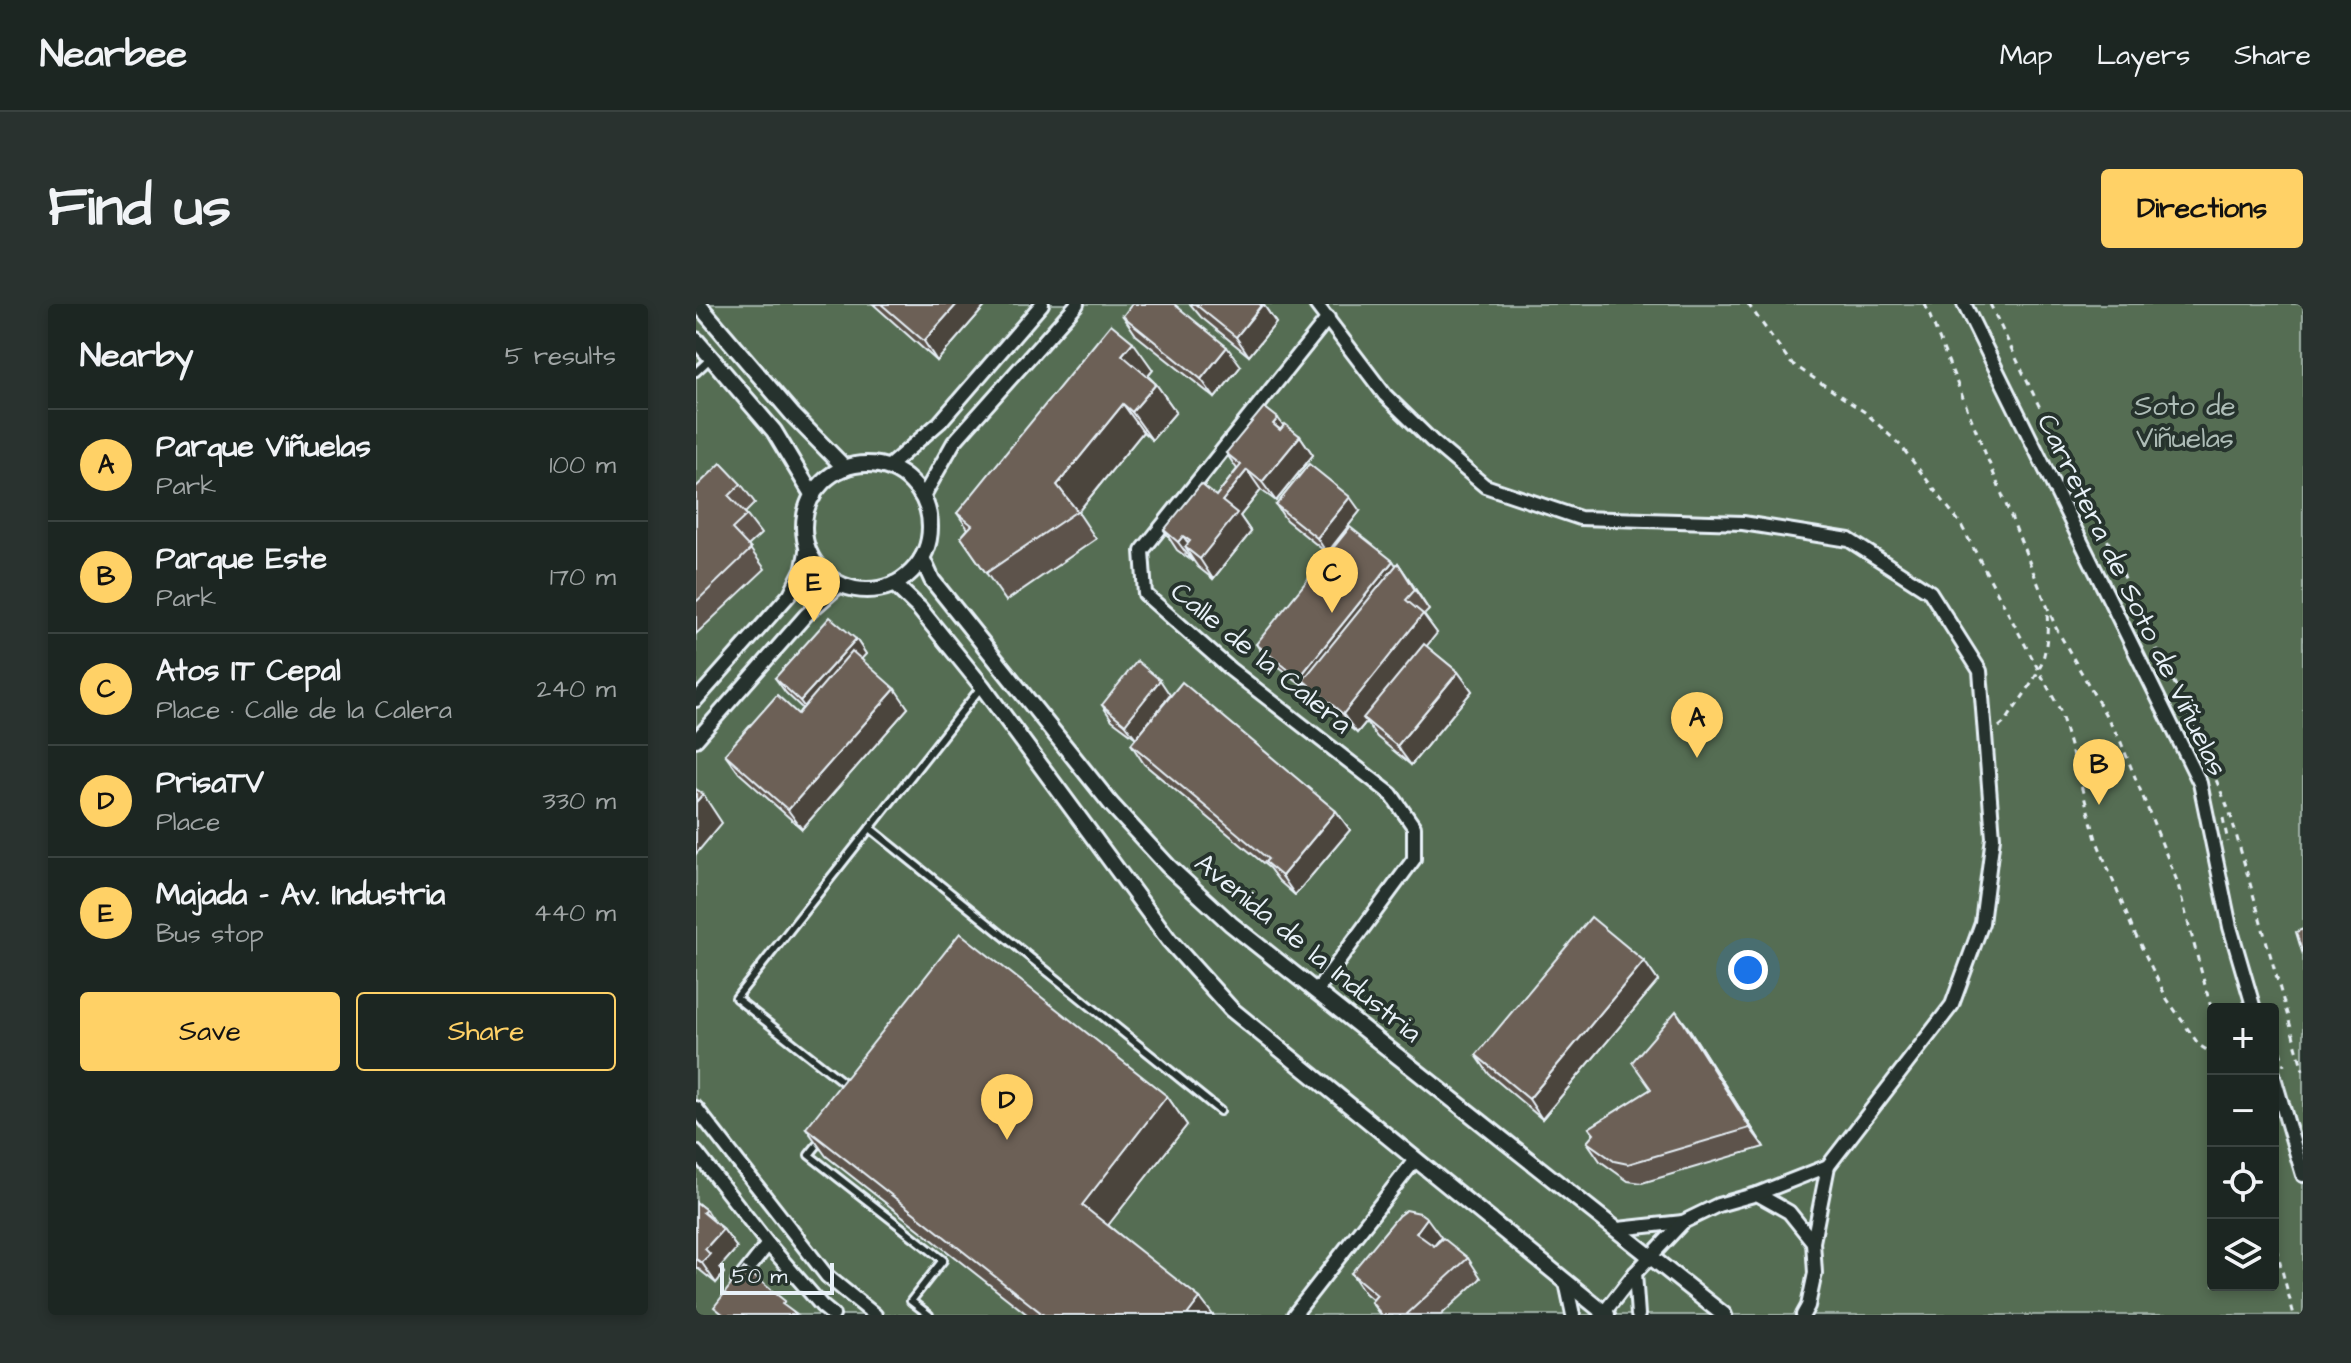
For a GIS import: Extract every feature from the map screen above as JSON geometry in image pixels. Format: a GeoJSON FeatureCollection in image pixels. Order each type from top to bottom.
{"type":"FeatureCollection","features":[{"type":"Feature","properties":{"kind":"street"},"geometry":{"type":"LineString","coordinates":[[698,304],[793,415],[845,468]]}},
{"type":"Feature","properties":{"kind":"street"},"geometry":{"type":"LineString","coordinates":[[888,467],[940,422],[1042,304]]}},
{"type":"Feature","properties":{"kind":"street"},"geometry":{"type":"LineString","coordinates":[[923,497],[954,442],[1077,304]]}},
{"type":"Feature","properties":{"kind":"street"},"geometry":{"type":"LineString","coordinates":[[1316,304],[1385,395],[1485,486],[1580,518],[1743,523],[1849,540],[1930,592],[1980,671],[1993,837],[1982,923],[1952,1005],[1828,1166],[1813,1242],[1815,1273],[1807,1312]]}},
{"type":"Feature","properties":{"kind":"street","name":"Carretera de Soto de Viñuelas"},"geometry":{"type":"LineString","coordinates":[[1964,304],[2200,783],[2230,927],[2252,1003]]}},
{"type":"Feature","properties":{"kind":"street","name":"Calle de la Calera"},"geometry":{"type":"LineString","coordinates":[[1316,992],[1414,859],[1414,827],[1391,794],[1230,669],[1145,594],[1142,551],[1328,318]]}},
{"type":"Feature","properties":{"kind":"street"},"geometry":{"type":"LineString","coordinates":[[696,340],[774,431],[813,496]]}},
{"type":"Feature","properties":{"kind":"street"},"geometry":{"type":"LineString","coordinates":[[696,700],[790,594],[803,568],[807,546],[805,521],[813,496],[821,484],[845,468],[867,464],[888,467],[914,484],[923,497],[930,517],[929,538],[922,558],[910,573],[894,584],[876,589],[858,589],[826,575],[807,546]]}},
{"type":"Feature","properties":{"kind":"street","name":"Avenida de la Industria"},"geometry":{"type":"LineString","coordinates":[[922,558],[932,580],[1111,804],[1168,866],[1220,914],[1316,992],[1724,1315]]}},
{"type":"Feature","properties":{"kind":"street"},"geometry":{"type":"LineString","coordinates":[[696,740],[806,615],[841,584]]}},
{"type":"Feature","properties":{"kind":"street"},"geometry":{"type":"LineString","coordinates":[[894,584],[919,608],[982,686],[1169,940],[1231,1009],[1604,1314],[1635,1273],[1683,1222]]}},
{"type":"Feature","properties":{"kind":"street"},"geometry":{"type":"LineString","coordinates":[[2273,1075],[2303,1175]]}},
{"type":"Feature","properties":{"kind":"street"},"geometry":{"type":"LineString","coordinates":[[696,1108],[827,1276],[875,1315]]}},
{"type":"Feature","properties":{"kind":"street"},"geometry":{"type":"LineString","coordinates":[[696,1152],[768,1244],[833,1315]]}},
{"type":"Feature","properties":{"kind":"street"},"geometry":{"type":"LineString","coordinates":[[1294,1315],[1415,1160]]}},
{"type":"Feature","properties":{"kind":"street"},"geometry":{"type":"LineString","coordinates":[[1618,1229],[1683,1222],[1718,1205],[1757,1194],[1828,1166]]}},
{"type":"Feature","properties":{"kind":"street"},"geometry":{"type":"LineString","coordinates":[[1757,1194],[1789,1212],[1813,1242]]}},
{"type":"Feature","properties":{"kind":"street"},"geometry":{"type":"LineString","coordinates":[[732,1291],[768,1244]]}},
{"type":"Feature","properties":{"kind":"street"},"geometry":{"type":"LineString","coordinates":[[1635,1273],[1638,1315]]}},
{"type":"Feature","properties":{"kind":"street"},"geometry":{"type":"LineString","coordinates":[[1566,1282],[1573,1315]]}},
{"type":"Feature","properties":{"kind":"lane"},"geometry":{"type":"LineString","coordinates":[[696,372],[711,358]]}},
{"type":"Feature","properties":{"kind":"lane"},"geometry":{"type":"LineString","coordinates":[[858,1093],[736,998],[982,686]]}},
{"type":"Feature","properties":{"kind":"lane"},"geometry":{"type":"LineString","coordinates":[[870,828],[1220,1111]]}},
{"type":"Feature","properties":{"kind":"lane"},"geometry":{"type":"LineString","coordinates":[[828,1131],[809,1155],[943,1260],[911,1301],[929,1315]]}},
{"type":"Feature","properties":{"kind":"path"},"geometry":{"type":"LineString","coordinates":[[1748,304],[1791,363],[1866,413],[1901,446],[1960,523],[2060,710],[2096,839],[2133,930],[2167,999],[2199,1045],[2207,1050]]}},
{"type":"Feature","properties":{"kind":"path"},"geometry":{"type":"LineString","coordinates":[[1925,304],[2056,628],[2120,740],[2177,881],[2210,1003]]}},
{"type":"Feature","properties":{"kind":"path"},"geometry":{"type":"LineString","coordinates":[[1985,738],[2006,721],[2040,670],[2048,638],[2047,605]]}},
{"type":"Feature","properties":{"kind":"path"},"geometry":{"type":"LineString","coordinates":[[2156,646],[2180,694],[2230,813],[2303,1070]]}},
{"type":"Feature","properties":{"kind":"path"},"geometry":{"type":"LineString","coordinates":[[2279,1259],[2294,1315]]}},
{"type":"Feature","properties":{"kind":"green space","name":"Soto de Viñuelas"},"geometry":{"type":"Polygon","coordinates":[[[696,304],[2303,304],[2303,1315],[696,1315],[696,304]]]}},
{"type":"Feature","properties":{"kind":"building"},"geometry":{"type":"Polygon","coordinates":[[[881,304],[957,304],[924,341],[881,304]]]}},
{"type":"Feature","properties":{"kind":"building"},"geometry":{"type":"Polygon","coordinates":[[[1132,304],[1174,304],[1227,347],[1201,379],[1123,316],[1132,304]]]}},
{"type":"Feature","properties":{"kind":"building"},"geometry":{"type":"Polygon","coordinates":[[[1195,304],[1262,304],[1236,337],[1195,304]]]}},
{"type":"Feature","properties":{"kind":"building"},"geometry":{"type":"Polygon","coordinates":[[[1111,324],[1133,342],[1122,355],[1156,384],[1132,412],[1123,404],[1057,485],[1077,511],[986,573],[961,537],[972,525],[957,513],[1111,324]]]}},
{"type":"Feature","properties":{"kind":"building"},"geometry":{"type":"Polygon","coordinates":[[[1264,407],[1278,418],[1273,424],[1280,430],[1285,424],[1300,436],[1262,482],[1247,470],[1222,501],[1237,513],[1200,559],[1185,547],[1190,541],[1183,536],[1178,542],[1164,530],[1201,484],[1216,496],[1241,465],[1226,453],[1264,407]]]}},
{"type":"Feature","properties":{"kind":"building"},"geometry":{"type":"Polygon","coordinates":[[[721,463],[741,484],[729,496],[747,515],[732,529],[751,549],[696,602],[696,487],[721,463]]]}},
{"type":"Feature","properties":{"kind":"building"},"geometry":{"type":"Polygon","coordinates":[[[1309,464],[1350,497],[1317,538],[1276,505],[1309,464]]]}},
{"type":"Feature","properties":{"kind":"building"},"geometry":{"type":"Polygon","coordinates":[[[1350,527],[1393,561],[1299,678],[1256,644],[1350,527]]]}},
{"type":"Feature","properties":{"kind":"building"},"geometry":{"type":"Polygon","coordinates":[[[1398,563],[1415,590],[1406,600],[1423,614],[1343,714],[1303,680],[1398,563]]]}},
{"type":"Feature","properties":{"kind":"building"},"geometry":{"type":"Polygon","coordinates":[[[830,617],[856,639],[800,701],[775,678],[830,617]]]}},
{"type":"Feature","properties":{"kind":"building"},"geometry":{"type":"Polygon","coordinates":[[[1424,644],[1458,672],[1397,746],[1363,718],[1424,644]]]}},
{"type":"Feature","properties":{"kind":"building"},"geometry":{"type":"Polygon","coordinates":[[[852,651],[895,689],[788,810],[725,754],[777,695],[798,714],[852,651]]]}},
{"type":"Feature","properties":{"kind":"building"},"geometry":{"type":"Polygon","coordinates":[[[1137,661],[1160,680],[1125,724],[1102,705],[1137,661]]]}},
{"type":"Feature","properties":{"kind":"building"},"geometry":{"type":"Polygon","coordinates":[[[1182,682],[1336,811],[1282,876],[1265,862],[1268,859],[1131,744],[1182,682]]]}},
{"type":"Feature","properties":{"kind":"building"},"geometry":{"type":"Polygon","coordinates":[[[696,789],[703,794],[696,802],[696,789]]]}},
{"type":"Feature","properties":{"kind":"building"},"geometry":{"type":"Polygon","coordinates":[[[1591,917],[1644,961],[1529,1099],[1476,1055],[1591,917]]]}},
{"type":"Feature","properties":{"kind":"building"},"geometry":{"type":"Polygon","coordinates":[[[2303,929],[2303,955],[2296,932],[2303,929]]]}},
{"type":"Feature","properties":{"kind":"building"},"geometry":{"type":"Polygon","coordinates":[[[960,933],[1167,1096],[1082,1205],[1200,1298],[1187,1315],[1044,1315],[806,1128],[960,933]]]}},
{"type":"Feature","properties":{"kind":"building"},"geometry":{"type":"Polygon","coordinates":[[[1676,1011],[1750,1128],[1628,1164],[1614,1161],[1587,1142],[1594,1134],[1589,1128],[1651,1089],[1632,1062],[1676,1011]]]}},
{"type":"Feature","properties":{"kind":"building"},"geometry":{"type":"Polygon","coordinates":[[[696,1202],[723,1229],[705,1249],[710,1254],[702,1263],[696,1259],[696,1202]]]}},
{"type":"Feature","properties":{"kind":"building"},"geometry":{"type":"Polygon","coordinates":[[[1406,1210],[1427,1218],[1416,1233],[1434,1246],[1443,1238],[1468,1258],[1406,1315],[1382,1315],[1371,1302],[1377,1295],[1351,1273],[1406,1210]]]}},
{"type":"Feature","properties":{"kind":"building"},"geometry":{"type":"Polygon","coordinates":[[[744,1268],[785,1301],[782,1304],[797,1315],[724,1315],[714,1307],[744,1268]]]}},
{"type":"Feature","properties":{"kind":"place","name":"Atos IT Cepal"},"geometry":{"type":"Point","coordinates":[1332,613]}},
{"type":"Feature","properties":{"kind":"place","name":"Majada - Av. Industria"},"geometry":{"type":"Point","coordinates":[814,622]}},
{"type":"Feature","properties":{"kind":"place","name":"Parque Viñuelas"},"geometry":{"type":"Point","coordinates":[1697,758]}},
{"type":"Feature","properties":{"kind":"place","name":"Parque Este"},"geometry":{"type":"Point","coordinates":[2099,805]}},
{"type":"Feature","properties":{"kind":"place","name":"PrisaTV"},"geometry":{"type":"Point","coordinates":[1007,1140]}}]}
